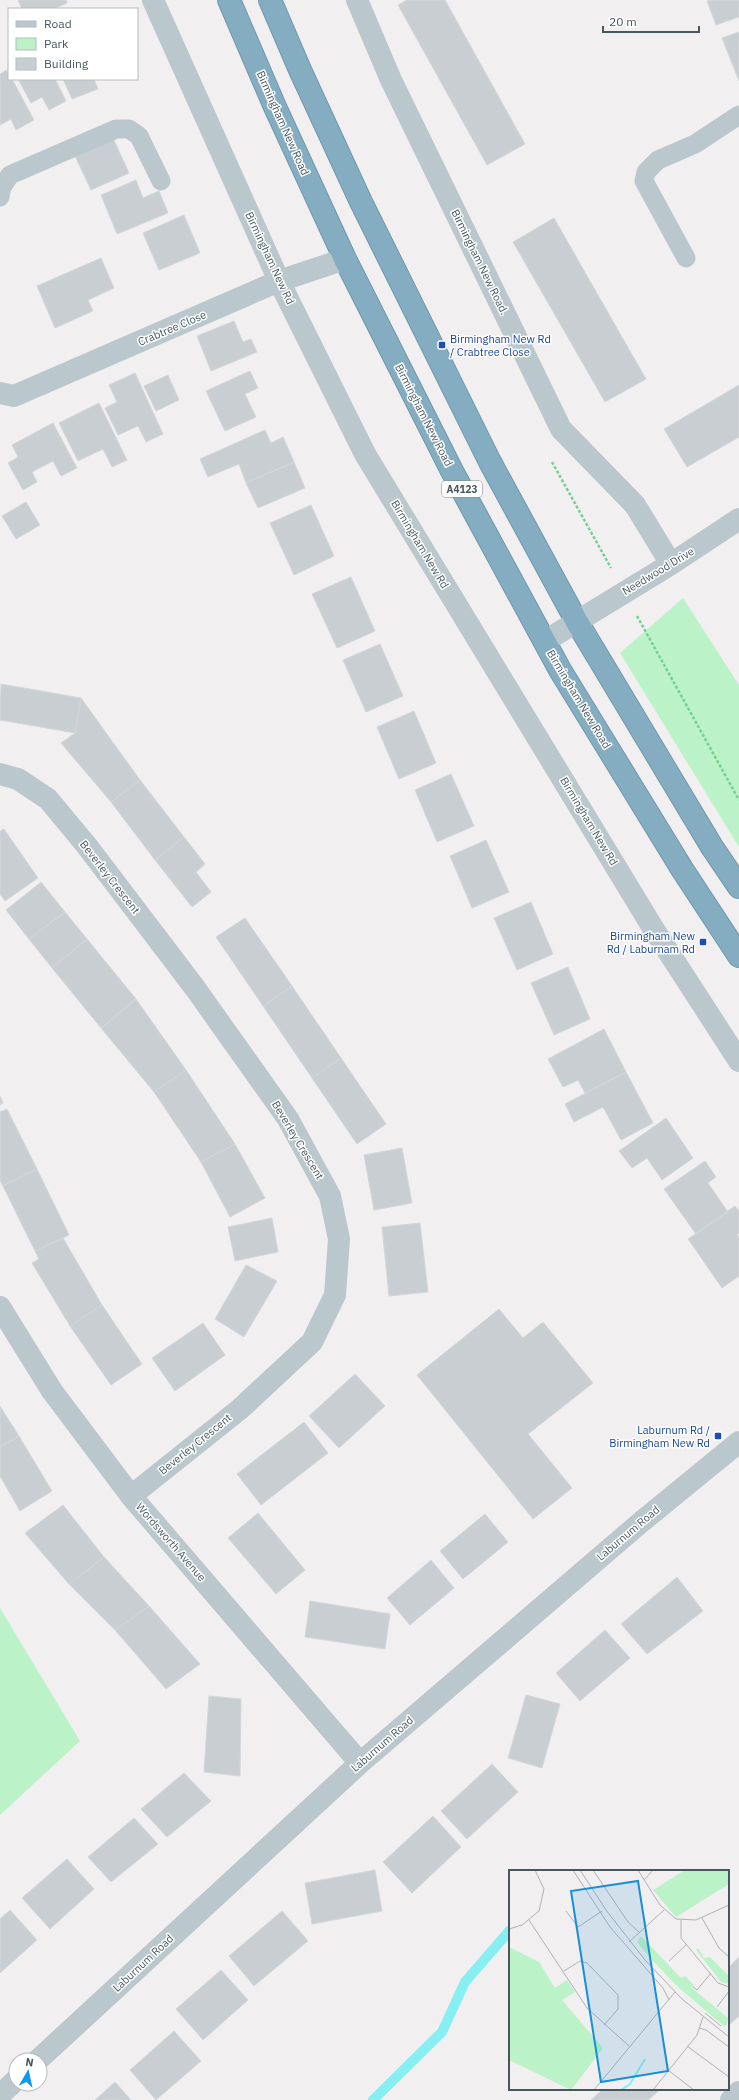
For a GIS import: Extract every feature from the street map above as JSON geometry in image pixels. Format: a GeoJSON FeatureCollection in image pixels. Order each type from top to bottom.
{"type":"FeatureCollection","features":[{"type":"Feature","properties":{"kind":"highway","name":"Birmingham New Road"},"geometry":{"type":"LineString","coordinates":[[229,0],[275,106],[345,259],[452,471],[560,670],[682,870],[739,956]]}},
{"type":"Feature","properties":{"kind":"highway","name":"A4123"},"geometry":{"type":"LineString","coordinates":[[270,0],[303,76],[418,319],[490,462],[576,622],[712,847],[739,887]]}},
{"type":"Feature","properties":{"kind":"street","name":"Birmingham New Rd"},"geometry":{"type":"LineString","coordinates":[[153,0],[279,281],[365,454],[653,928],[739,1061]]}},
{"type":"Feature","properties":{"kind":"street","name":"Birmingham New Road."},"geometry":{"type":"LineString","coordinates":[[356,0],[391,80],[561,429],[636,505],[671,564]]}},
{"type":"Feature","properties":{"kind":"street","name":"Crabtree Close"},"geometry":{"type":"LineString","coordinates":[[0,393],[14,396],[279,281],[345,259]]}},
{"type":"Feature","properties":{"kind":"street","name":"Needwood Drive"},"geometry":{"type":"LineString","coordinates":[[545,641],[671,564],[739,520]]}},
{"type":"Feature","properties":{"kind":"street","name":"Beverley Crescent"},"geometry":{"type":"LineString","coordinates":[[0,774],[18,779],[48,799],[87,846],[195,988],[288,1119],[330,1196],[339,1239],[335,1295],[312,1342],[240,1409],[131,1496]]}},
{"type":"Feature","properties":{"kind":"street","name":"Wordsworth Avenue"},"geometry":{"type":"LineString","coordinates":[[0,1307],[52,1391],[131,1496],[360,1763]]}},
{"type":"Feature","properties":{"kind":"street","name":"Laburnum Road"},"geometry":{"type":"LineString","coordinates":[[47,2052],[360,1763],[640,1523],[739,1442]]}},
{"type":"Feature","properties":{"kind":"street"},"geometry":{"type":"LineString","coordinates":[[0,2095],[8,2088]]}},
{"type":"Feature","properties":{"kind":"street"},"geometry":{"type":"LineString","coordinates":[[731,2100],[739,2092]]}},
{"type":"Feature","properties":{"kind":"lane"},"geometry":{"type":"LineString","coordinates":[[686,258],[644,181],[646,172],[658,160],[695,144],[739,115]]}},
{"type":"Feature","properties":{"kind":"lane"},"geometry":{"type":"LineString","coordinates":[[0,198],[2,187],[10,175],[116,129],[129,129],[139,136],[161,180]]}},
{"type":"Feature","properties":{"kind":"green space"},"geometry":{"type":"Polygon","coordinates":[[[683,598],[739,685],[739,847],[620,653],[683,598]]]}},
{"type":"Feature","properties":{"kind":"green space"},"geometry":{"type":"Polygon","coordinates":[[[0,1608],[80,1741],[0,1815],[0,1608]]]}},
{"type":"Feature","properties":{"kind":"building"},"geometry":{"type":"Polygon","coordinates":[[[18,0],[66,0],[67,3],[55,8],[22,8],[18,0]]]}},
{"type":"Feature","properties":{"kind":"building"},"geometry":{"type":"Polygon","coordinates":[[[407,0],[445,0],[525,144],[487,165],[398,5],[407,0]]]}},
{"type":"Feature","properties":{"kind":"building"},"geometry":{"type":"Polygon","coordinates":[[[739,0],[739,17],[716,25],[707,1],[739,0]]]}},
{"type":"Feature","properties":{"kind":"building"},"geometry":{"type":"Polygon","coordinates":[[[739,32],[739,81],[722,38],[739,32]]]}},
{"type":"Feature","properties":{"kind":"building"},"geometry":{"type":"Polygon","coordinates":[[[7,70],[8,80],[13,80],[34,120],[16,130],[11,119],[0,125],[0,74],[7,70]]]}},
{"type":"Feature","properties":{"kind":"building"},"geometry":{"type":"Polygon","coordinates":[[[19,80],[56,80],[66,101],[49,110],[42,97],[31,103],[19,80]]]}},
{"type":"Feature","properties":{"kind":"building"},"geometry":{"type":"Polygon","coordinates":[[[63,80],[94,80],[98,89],[72,99],[63,80]]]}},
{"type":"Feature","properties":{"kind":"building"},"geometry":{"type":"Polygon","coordinates":[[[113,138],[129,173],[91,190],[75,156],[113,138]]]}},
{"type":"Feature","properties":{"kind":"building"},"geometry":{"type":"Polygon","coordinates":[[[136,180],[143,198],[159,191],[168,213],[117,234],[101,195],[136,180]]]}},
{"type":"Feature","properties":{"kind":"building"},"geometry":{"type":"Polygon","coordinates":[[[184,215],[200,253],[159,270],[143,233],[184,215]]]}},
{"type":"Feature","properties":{"kind":"building"},"geometry":{"type":"Polygon","coordinates":[[[554,218],[646,379],[605,402],[513,242],[554,218]]]}},
{"type":"Feature","properties":{"kind":"building"},"geometry":{"type":"Polygon","coordinates":[[[101,258],[114,288],[88,300],[93,311],[55,328],[37,286],[101,258]]]}},
{"type":"Feature","properties":{"kind":"building"},"geometry":{"type":"Polygon","coordinates":[[[234,321],[243,342],[251,339],[257,352],[211,371],[197,336],[234,321]]]}},
{"type":"Feature","properties":{"kind":"building"},"geometry":{"type":"Polygon","coordinates":[[[250,371],[258,388],[245,394],[256,417],[225,431],[206,391],[250,371]]]}},
{"type":"Feature","properties":{"kind":"building"},"geometry":{"type":"Polygon","coordinates":[[[135,373],[163,434],[146,442],[138,426],[118,435],[105,408],[117,402],[109,385],[135,373]]]}},
{"type":"Feature","properties":{"kind":"building"},"geometry":{"type":"Polygon","coordinates":[[[168,375],[179,400],[156,411],[144,386],[168,375]]]}},
{"type":"Feature","properties":{"kind":"building"},"geometry":{"type":"Polygon","coordinates":[[[739,385],[739,437],[687,467],[664,429],[739,385]]]}},
{"type":"Feature","properties":{"kind":"building"},"geometry":{"type":"Polygon","coordinates":[[[99,403],[127,460],[112,467],[103,449],[78,461],[59,423],[99,403]]]}},
{"type":"Feature","properties":{"kind":"building"},"geometry":{"type":"Polygon","coordinates":[[[53,423],[77,468],[61,476],[53,461],[32,472],[37,482],[23,490],[8,463],[18,457],[12,445],[53,423]]]}},
{"type":"Feature","properties":{"kind":"building"},"geometry":{"type":"Polygon","coordinates":[[[265,430],[271,443],[283,437],[294,462],[246,483],[239,464],[208,477],[200,459],[265,430]]]}},
{"type":"Feature","properties":{"kind":"building"},"geometry":{"type":"Polygon","coordinates":[[[294,462],[305,488],[258,508],[246,483],[294,462]]]}},
{"type":"Feature","properties":{"kind":"building"},"geometry":{"type":"Polygon","coordinates":[[[26,502],[40,525],[16,539],[2,516],[26,502]]]}},
{"type":"Feature","properties":{"kind":"building"},"geometry":{"type":"Polygon","coordinates":[[[311,505],[334,556],[294,575],[270,523],[311,505]]]}},
{"type":"Feature","properties":{"kind":"building"},"geometry":{"type":"Polygon","coordinates":[[[351,577],[375,631],[337,648],[312,594],[351,577]]]}},
{"type":"Feature","properties":{"kind":"building"},"geometry":{"type":"Polygon","coordinates":[[[380,644],[403,696],[366,712],[343,660],[380,644]]]}},
{"type":"Feature","properties":{"kind":"building"},"geometry":{"type":"Polygon","coordinates":[[[1,684],[81,698],[75,733],[0,720],[1,684]]]}},
{"type":"Feature","properties":{"kind":"building"},"geometry":{"type":"Polygon","coordinates":[[[81,698],[140,780],[111,802],[61,743],[75,733],[81,698]]]}},
{"type":"Feature","properties":{"kind":"building"},"geometry":{"type":"Polygon","coordinates":[[[414,711],[436,763],[399,779],[377,727],[414,711]]]}},
{"type":"Feature","properties":{"kind":"building"},"geometry":{"type":"Polygon","coordinates":[[[451,774],[474,826],[437,842],[415,790],[451,774]]]}},
{"type":"Feature","properties":{"kind":"building"},"geometry":{"type":"Polygon","coordinates":[[[140,780],[184,837],[155,860],[111,802],[140,780]]]}},
{"type":"Feature","properties":{"kind":"building"},"geometry":{"type":"Polygon","coordinates":[[[4,829],[38,878],[5,901],[0,894],[0,831],[4,829]]]}},
{"type":"Feature","properties":{"kind":"building"},"geometry":{"type":"Polygon","coordinates":[[[184,837],[205,864],[196,872],[211,892],[192,907],[155,860],[184,837]]]}},
{"type":"Feature","properties":{"kind":"building"},"geometry":{"type":"Polygon","coordinates":[[[486,840],[509,892],[472,908],[450,856],[486,840]]]}},
{"type":"Feature","properties":{"kind":"building"},"geometry":{"type":"Polygon","coordinates":[[[41,882],[65,912],[29,939],[6,910],[41,882]]]}},
{"type":"Feature","properties":{"kind":"building"},"geometry":{"type":"Polygon","coordinates":[[[531,902],[553,954],[517,970],[494,918],[531,902]]]}},
{"type":"Feature","properties":{"kind":"building"},"geometry":{"type":"Polygon","coordinates":[[[65,912],[87,939],[52,968],[29,939],[65,912]]]}},
{"type":"Feature","properties":{"kind":"building"},"geometry":{"type":"Polygon","coordinates":[[[245,918],[292,986],[263,1006],[216,937],[245,918]]]}},
{"type":"Feature","properties":{"kind":"building"},"geometry":{"type":"Polygon","coordinates":[[[87,939],[136,999],[101,1028],[52,968],[87,939]]]}},
{"type":"Feature","properties":{"kind":"building"},"geometry":{"type":"Polygon","coordinates":[[[568,967],[590,1019],[554,1035],[531,983],[568,967]]]}},
{"type":"Feature","properties":{"kind":"building"},"geometry":{"type":"Polygon","coordinates":[[[292,986],[341,1058],[312,1078],[263,1006],[292,986]]]}},
{"type":"Feature","properties":{"kind":"building"},"geometry":{"type":"Polygon","coordinates":[[[136,999],[186,1070],[154,1092],[101,1028],[136,999]]]}},
{"type":"Feature","properties":{"kind":"building"},"geometry":{"type":"Polygon","coordinates":[[[604,1029],[626,1072],[585,1093],[578,1080],[563,1087],[548,1059],[604,1029]]]}},
{"type":"Feature","properties":{"kind":"building"},"geometry":{"type":"Polygon","coordinates":[[[341,1058],[386,1124],[357,1144],[312,1078],[341,1058]]]}},
{"type":"Feature","properties":{"kind":"building"},"geometry":{"type":"Polygon","coordinates":[[[186,1070],[235,1144],[201,1162],[154,1092],[186,1070]]]}},
{"type":"Feature","properties":{"kind":"building"},"geometry":{"type":"Polygon","coordinates":[[[626,1072],[653,1123],[621,1140],[603,1107],[574,1122],[565,1104],[626,1072]]]}},
{"type":"Feature","properties":{"kind":"building"},"geometry":{"type":"Polygon","coordinates":[[[0,1096],[3,1103],[0,1105],[0,1096]]]}},
{"type":"Feature","properties":{"kind":"building"},"geometry":{"type":"Polygon","coordinates":[[[7,1109],[37,1169],[3,1186],[0,1180],[0,1112],[7,1109]]]}},
{"type":"Feature","properties":{"kind":"building"},"geometry":{"type":"Polygon","coordinates":[[[666,1118],[693,1158],[662,1180],[647,1158],[632,1168],[619,1151],[666,1118]]]}},
{"type":"Feature","properties":{"kind":"building"},"geometry":{"type":"Polygon","coordinates":[[[235,1144],[265,1198],[230,1217],[201,1162],[235,1144]]]}},
{"type":"Feature","properties":{"kind":"building"},"geometry":{"type":"Polygon","coordinates":[[[402,1148],[412,1203],[374,1210],[364,1155],[402,1148]]]}},
{"type":"Feature","properties":{"kind":"building"},"geometry":{"type":"Polygon","coordinates":[[[705,1161],[716,1177],[708,1183],[728,1212],[696,1234],[664,1189],[705,1161]]]}},
{"type":"Feature","properties":{"kind":"building"},"geometry":{"type":"Polygon","coordinates":[[[37,1169],[69,1235],[35,1251],[3,1186],[37,1169]]]}},
{"type":"Feature","properties":{"kind":"building"},"geometry":{"type":"Polygon","coordinates":[[[735,1206],[739,1211],[739,1233],[737,1234],[739,1238],[739,1276],[722,1288],[688,1239],[735,1206]]]}},
{"type":"Feature","properties":{"kind":"building"},"geometry":{"type":"Polygon","coordinates":[[[272,1218],[278,1252],[235,1261],[228,1227],[272,1218]]]}},
{"type":"Feature","properties":{"kind":"building"},"geometry":{"type":"Polygon","coordinates":[[[420,1223],[428,1292],[389,1296],[382,1227],[420,1223]]]}},
{"type":"Feature","properties":{"kind":"building"},"geometry":{"type":"Polygon","coordinates":[[[63,1238],[102,1305],[70,1326],[32,1263],[39,1259],[35,1251],[63,1238]]]}},
{"type":"Feature","properties":{"kind":"building"},"geometry":{"type":"Polygon","coordinates":[[[246,1265],[277,1281],[244,1337],[215,1319],[246,1265]]]}},
{"type":"Feature","properties":{"kind":"building"},"geometry":{"type":"Polygon","coordinates":[[[102,1305],[142,1364],[111,1385],[70,1326],[102,1305]]]}},
{"type":"Feature","properties":{"kind":"building"},"geometry":{"type":"Polygon","coordinates":[[[499,1309],[523,1338],[543,1322],[593,1383],[528,1434],[572,1488],[533,1519],[417,1375],[499,1309]]]}},
{"type":"Feature","properties":{"kind":"building"},"geometry":{"type":"Polygon","coordinates":[[[203,1323],[225,1355],[175,1391],[152,1358],[203,1323]]]}},
{"type":"Feature","properties":{"kind":"building"},"geometry":{"type":"Polygon","coordinates":[[[355,1374],[385,1406],[339,1448],[309,1416],[355,1374]]]}},
{"type":"Feature","properties":{"kind":"building"},"geometry":{"type":"Polygon","coordinates":[[[0,1406],[19,1436],[0,1447],[0,1406]]]}},
{"type":"Feature","properties":{"kind":"building"},"geometry":{"type":"Polygon","coordinates":[[[304,1422],[328,1453],[261,1505],[237,1474],[304,1422]]]}},
{"type":"Feature","properties":{"kind":"building"},"geometry":{"type":"Polygon","coordinates":[[[19,1436],[52,1491],[20,1511],[0,1476],[0,1447],[19,1436]]]}},
{"type":"Feature","properties":{"kind":"building"},"geometry":{"type":"Polygon","coordinates":[[[63,1505],[104,1557],[69,1584],[25,1533],[63,1505]]]}},
{"type":"Feature","properties":{"kind":"building"},"geometry":{"type":"Polygon","coordinates":[[[258,1513],[305,1570],[276,1594],[228,1538],[258,1513]]]}},
{"type":"Feature","properties":{"kind":"building"},"geometry":{"type":"Polygon","coordinates":[[[485,1514],[508,1542],[463,1579],[440,1551],[485,1514]]]}},
{"type":"Feature","properties":{"kind":"building"},"geometry":{"type":"Polygon","coordinates":[[[104,1557],[149,1606],[115,1630],[69,1584],[104,1557]]]}},
{"type":"Feature","properties":{"kind":"building"},"geometry":{"type":"Polygon","coordinates":[[[431,1560],[454,1588],[410,1625],[387,1598],[431,1560]]]}},
{"type":"Feature","properties":{"kind":"building"},"geometry":{"type":"Polygon","coordinates":[[[677,1577],[703,1611],[647,1654],[621,1624],[677,1577]]]}},
{"type":"Feature","properties":{"kind":"building"},"geometry":{"type":"Polygon","coordinates":[[[310,1601],[390,1614],[385,1649],[305,1637],[310,1601]]]}},
{"type":"Feature","properties":{"kind":"building"},"geometry":{"type":"Polygon","coordinates":[[[149,1606],[200,1664],[166,1689],[115,1630],[149,1606]]]}},
{"type":"Feature","properties":{"kind":"building"},"geometry":{"type":"Polygon","coordinates":[[[605,1630],[630,1658],[580,1701],[556,1673],[605,1630]]]}},
{"type":"Feature","properties":{"kind":"building"},"geometry":{"type":"Polygon","coordinates":[[[526,1695],[560,1704],[542,1768],[508,1758],[526,1695]]]}},
{"type":"Feature","properties":{"kind":"building"},"geometry":{"type":"Polygon","coordinates":[[[209,1696],[241,1699],[240,1776],[204,1772],[209,1696]]]}},
{"type":"Feature","properties":{"kind":"building"},"geometry":{"type":"Polygon","coordinates":[[[492,1764],[518,1792],[467,1839],[441,1811],[492,1764]]]}},
{"type":"Feature","properties":{"kind":"building"},"geometry":{"type":"Polygon","coordinates":[[[184,1773],[211,1801],[167,1837],[141,1809],[184,1773]]]}},
{"type":"Feature","properties":{"kind":"building"},"geometry":{"type":"Polygon","coordinates":[[[433,1816],[461,1847],[412,1893],[383,1862],[433,1816]]]}},
{"type":"Feature","properties":{"kind":"building"},"geometry":{"type":"Polygon","coordinates":[[[134,1818],[158,1844],[111,1882],[88,1857],[134,1818]]]}},
{"type":"Feature","properties":{"kind":"building"},"geometry":{"type":"Polygon","coordinates":[[[67,1859],[94,1889],[50,1929],[22,1898],[67,1859]]]}},
{"type":"Feature","properties":{"kind":"building"},"geometry":{"type":"Polygon","coordinates":[[[375,1870],[382,1911],[312,1924],[305,1883],[375,1870]]]}},
{"type":"Feature","properties":{"kind":"building"},"geometry":{"type":"Polygon","coordinates":[[[10,1910],[37,1940],[0,1973],[0,1919],[10,1910]]]}},
{"type":"Feature","properties":{"kind":"building"},"geometry":{"type":"Polygon","coordinates":[[[282,1911],[308,1941],[254,1986],[229,1956],[282,1911]]]}},
{"type":"Feature","properties":{"kind":"building"},"geometry":{"type":"Polygon","coordinates":[[[739,1957],[739,2016],[729,2025],[729,1967],[739,1957]]]}},
{"type":"Feature","properties":{"kind":"building"},"geometry":{"type":"Polygon","coordinates":[[[221,1970],[248,2000],[203,2040],[176,2009],[221,1970]]]}},
{"type":"Feature","properties":{"kind":"building"},"geometry":{"type":"Polygon","coordinates":[[[174,2031],[201,2061],[156,2100],[130,2070],[174,2031]]]}},
{"type":"Feature","properties":{"kind":"building"},"geometry":{"type":"Polygon","coordinates":[[[115,2082],[131,2100],[95,2100],[115,2082]]]}},
{"type":"Feature","properties":{"kind":"building"},"geometry":{"type":"Polygon","coordinates":[[[602,2090],[660,2090],[648,2100],[591,2100],[602,2090]]]}},
{"type":"Feature","properties":{"kind":"waterway"},"geometry":{"type":"LineString","coordinates":[[373,2100],[442,2032],[465,1982],[509,1931]]}},
{"type":"Feature","properties":{"kind":"place","name":"Birmingham New Rd / Crabtree Close"},"geometry":{"type":"Point","coordinates":[442,345]}},
{"type":"Feature","properties":{"kind":"place","name":"Birmingham New Rd / Laburnam Rd"},"geometry":{"type":"Point","coordinates":[703,942]}},
{"type":"Feature","properties":{"kind":"place","name":"Laburnum Rd / Birmingham New Rd"},"geometry":{"type":"Point","coordinates":[718,1436]}}]}
